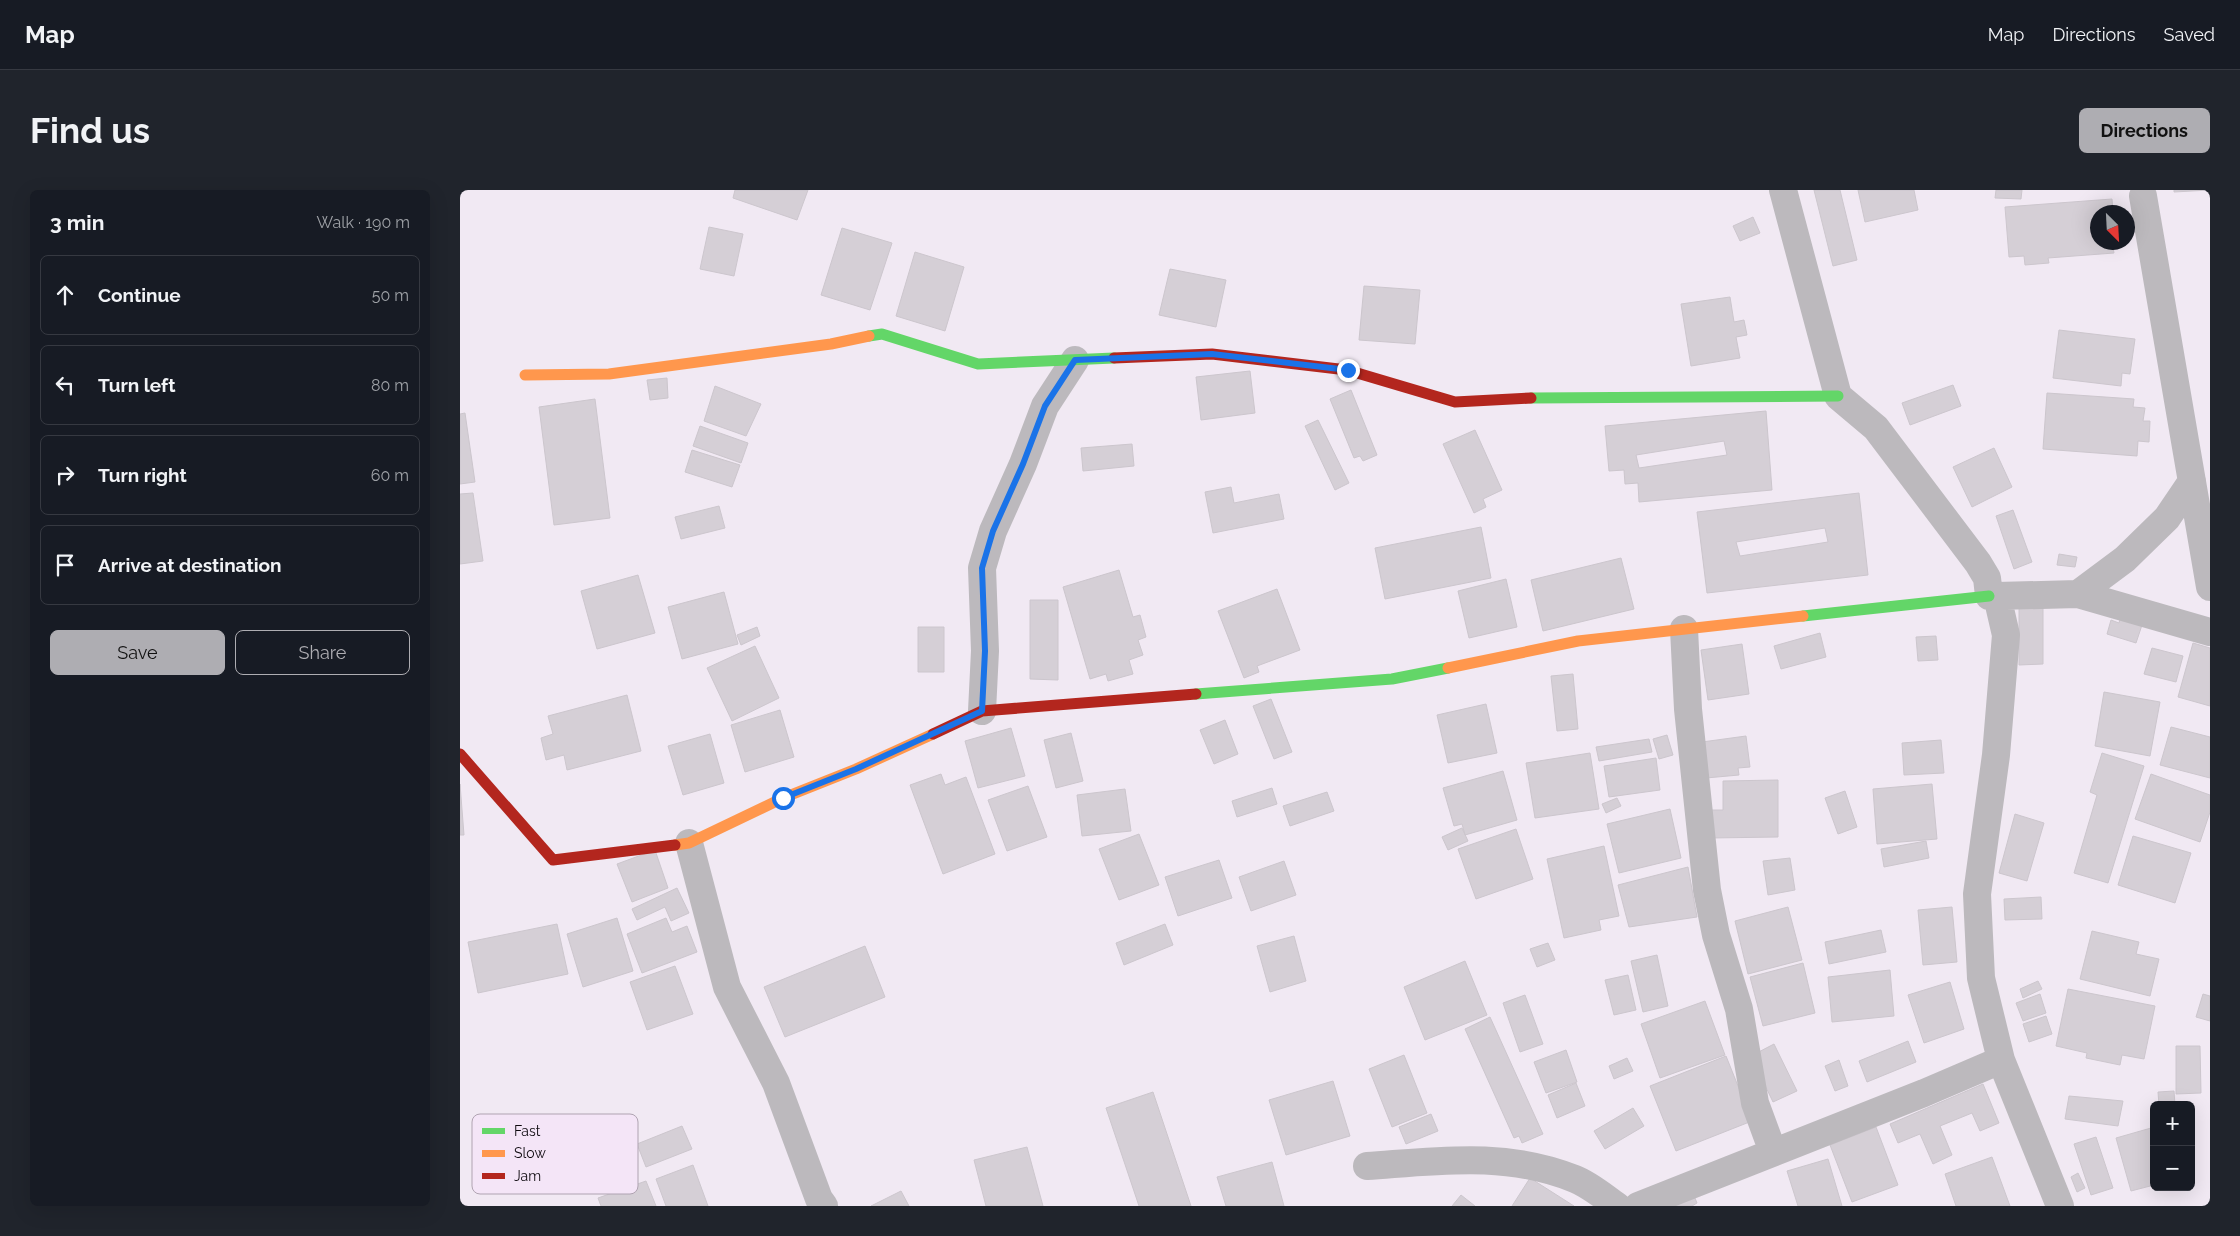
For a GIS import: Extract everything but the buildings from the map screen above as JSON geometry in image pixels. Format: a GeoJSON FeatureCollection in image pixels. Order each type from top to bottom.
{"type":"FeatureCollection","features":[{"type":"Feature","properties":{"kind":"street"},"geometry":{"type":"LineString","coordinates":[[1783,190],[1838,396],[1876,428],[1988,578],[2006,636],[1996,755],[1977,894],[1981,978],[2001,1060],[2060,1206]]}},
{"type":"Feature","properties":{"kind":"street"},"geometry":{"type":"LineString","coordinates":[[2143,196],[2210,587]]}},
{"type":"Feature","properties":{"kind":"street"},"geometry":{"type":"LineString","coordinates":[[525,375],[609,374],[831,344],[882,334],[978,364],[1212,354],[1348,370],[1455,402],[1550,397],[1838,396]]}},
{"type":"Feature","properties":{"kind":"street"},"geometry":{"type":"LineString","coordinates":[[982,711],[985,651],[982,568],[993,531],[1023,464],[1045,406],[1075,360]]}},
{"type":"Feature","properties":{"kind":"street"},"geometry":{"type":"LineString","coordinates":[[2078,594],[2125,559],[2166,518],[2192,482]]}},
{"type":"Feature","properties":{"kind":"street"},"geometry":{"type":"LineString","coordinates":[[460,754],[553,860],[689,843],[783,798],[856,769],[982,711],[1392,679],[1578,641],[1993,596],[2078,594],[2210,632]]}},
{"type":"Feature","properties":{"kind":"street"},"geometry":{"type":"LineString","coordinates":[[1684,629],[1688,709],[1708,890],[1716,935],[1739,1009],[1755,1103],[1774,1152]]}},
{"type":"Feature","properties":{"kind":"street"},"geometry":{"type":"LineString","coordinates":[[689,843],[727,987],[776,1083],[819,1199],[824,1206]]}},
{"type":"Feature","properties":{"kind":"street"},"geometry":{"type":"LineString","coordinates":[[1638,1206],[1924,1093],[2001,1060]]}},
{"type":"Feature","properties":{"kind":"street"},"geometry":{"type":"LineString","coordinates":[[1367,1166],[1469,1159],[1527,1163],[1577,1180],[1617,1206]]}},
{"type":"Feature","properties":{"kind":"traffic: fast"},"geometry":{"type":"LineString","coordinates":[[869,336],[882,334],[978,364],[1114,358]]}},
{"type":"Feature","properties":{"kind":"traffic: fast"},"geometry":{"type":"LineString","coordinates":[[1531,398],[1838,396]]}},
{"type":"Feature","properties":{"kind":"traffic: fast"},"geometry":{"type":"LineString","coordinates":[[1803,616],[1989,596]]}},
{"type":"Feature","properties":{"kind":"traffic: fast"},"geometry":{"type":"LineString","coordinates":[[1196,694],[1392,679],[1448,668]]}},
{"type":"Feature","properties":{"kind":"traffic: slow"},"geometry":{"type":"LineString","coordinates":[[525,375],[609,374],[831,344],[869,336]]}},
{"type":"Feature","properties":{"kind":"traffic: slow"},"geometry":{"type":"LineString","coordinates":[[1448,668],[1578,641],[1803,616]]}},
{"type":"Feature","properties":{"kind":"traffic: slow"},"geometry":{"type":"LineString","coordinates":[[675,845],[689,843],[783,798],[856,769],[933,734]]}},
{"type":"Feature","properties":{"kind":"traffic: jam"},"geometry":{"type":"LineString","coordinates":[[1114,358],[1212,354],[1347,370],[1455,402],[1531,398]]}},
{"type":"Feature","properties":{"kind":"traffic: jam"},"geometry":{"type":"LineString","coordinates":[[933,734],[982,711],[1196,694]]}},
{"type":"Feature","properties":{"kind":"traffic: jam"},"geometry":{"type":"LineString","coordinates":[[460,754],[553,860],[675,845]]}},
{"type":"Feature","properties":{"kind":"route"},"geometry":{"type":"LineString","coordinates":[[783,798],[856,769],[982,711],[985,651],[982,568],[993,531],[1023,464],[1045,406],[1075,360],[1212,354],[1348,370]]}}]}
